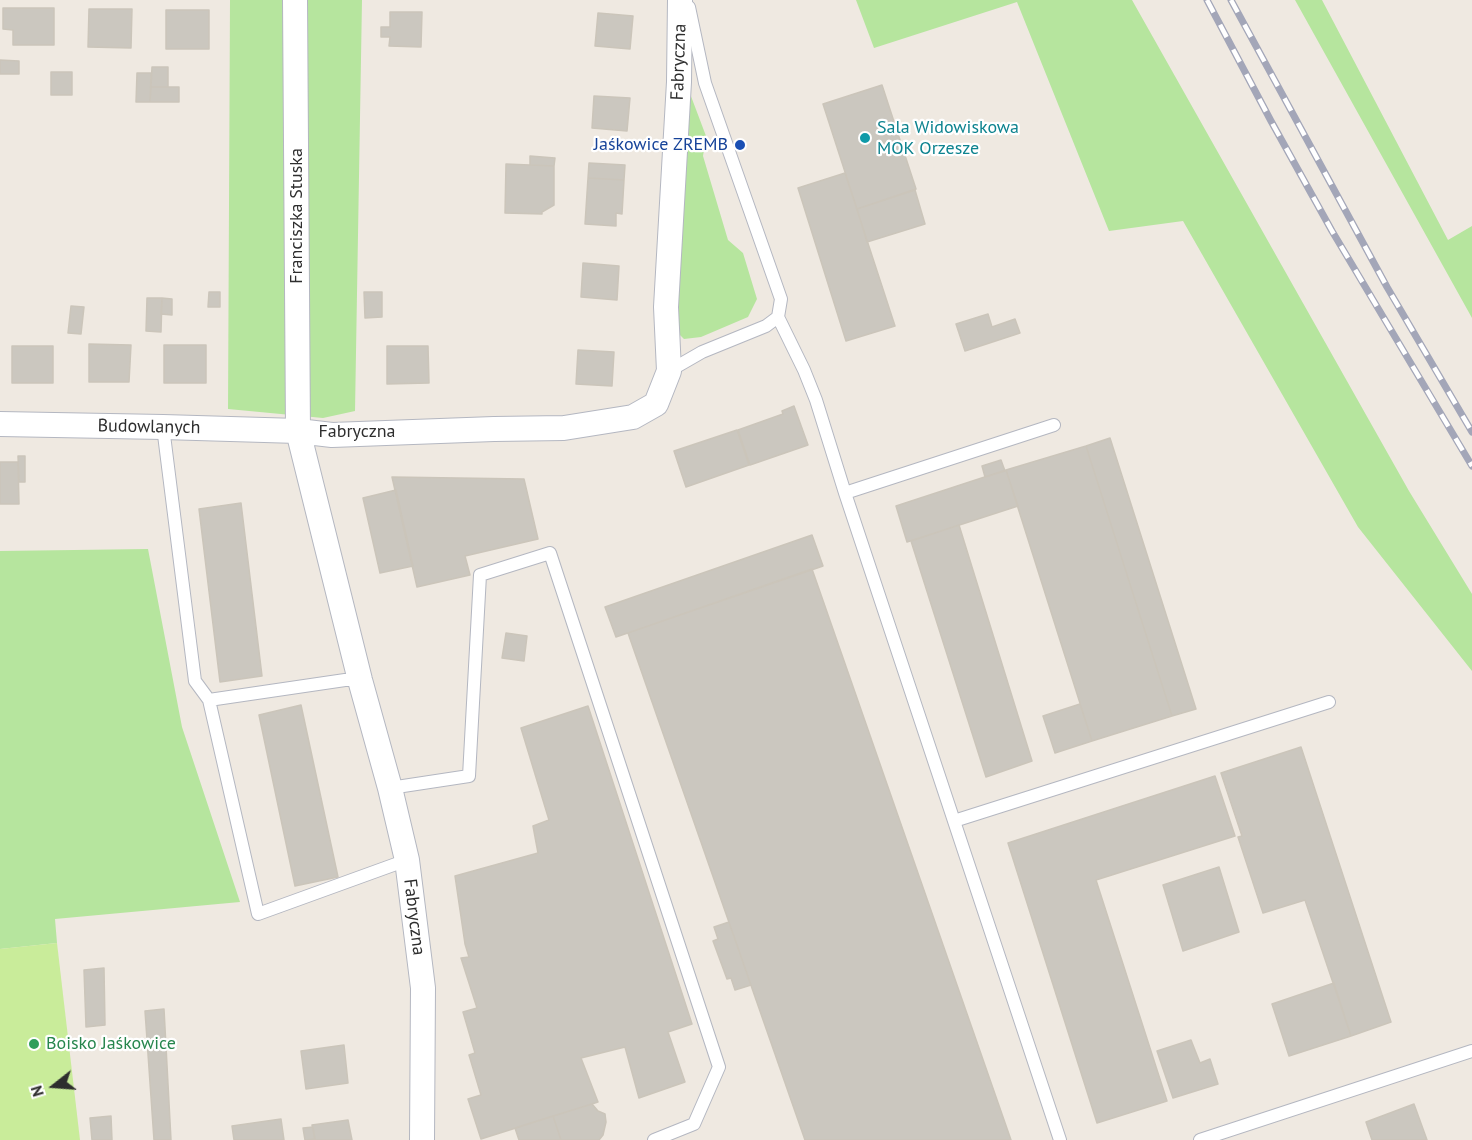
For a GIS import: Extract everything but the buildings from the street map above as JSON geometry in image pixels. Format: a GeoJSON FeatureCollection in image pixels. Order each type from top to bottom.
{"type":"FeatureCollection","features":[{"type":"Feature","properties":{"kind":"street","name":"Franciszka Stuska"},"geometry":{"type":"LineString","coordinates":[[295,0],[298,431]]}},
{"type":"Feature","properties":{"kind":"street","name":"Fabryczna"},"geometry":{"type":"LineString","coordinates":[[422,1140],[423,988],[407,860],[298,431],[332,435],[564,428],[633,417],[656,404],[669,371],[666,307],[679,82],[680,0]]}},
{"type":"Feature","properties":{"kind":"street","name":"Budowlanych"},"geometry":{"type":"LineString","coordinates":[[0,424],[298,431]]}},
{"type":"Feature","properties":{"kind":"lane"},"geometry":{"type":"LineString","coordinates":[[687,0],[705,83],[781,299],[778,317],[816,400],[1060,1140]]}},
{"type":"Feature","properties":{"kind":"lane"},"geometry":{"type":"LineString","coordinates":[[669,371],[702,352],[766,326],[778,317]]}},
{"type":"Feature","properties":{"kind":"lane"},"geometry":{"type":"LineString","coordinates":[[845,493],[1054,425]]}},
{"type":"Feature","properties":{"kind":"lane"},"geometry":{"type":"LineString","coordinates":[[163,427],[195,681],[209,700],[258,914],[407,860]]}},
{"type":"Feature","properties":{"kind":"lane"},"geometry":{"type":"LineString","coordinates":[[390,788],[469,776],[480,574],[550,554],[718,1067],[694,1124],[654,1140]]}},
{"type":"Feature","properties":{"kind":"lane"},"geometry":{"type":"LineString","coordinates":[[209,700],[345,680],[360,680]]}},
{"type":"Feature","properties":{"kind":"lane"},"geometry":{"type":"LineString","coordinates":[[954,821],[1329,702]]}},
{"type":"Feature","properties":{"kind":"lane"},"geometry":{"type":"LineString","coordinates":[[1200,1140],[1472,1051]]}},
{"type":"Feature","properties":{"kind":"green space"},"geometry":{"type":"Polygon","coordinates":[[[230,0],[362,0],[355,411],[323,418],[228,409],[230,0]]]}},
{"type":"Feature","properties":{"kind":"green space"},"geometry":{"type":"Polygon","coordinates":[[[856,0],[1132,0],[1409,491],[1472,594],[1472,671],[1358,527],[1183,221],[1109,231],[1017,2],[874,48],[856,0]]]}},
{"type":"Feature","properties":{"kind":"green space"},"geometry":{"type":"Polygon","coordinates":[[[1295,0],[1322,0],[1448,240],[1472,226],[1472,318],[1295,0]]]}},
{"type":"Feature","properties":{"kind":"green space"},"geometry":{"type":"Polygon","coordinates":[[[686,83],[706,136],[703,156],[728,240],[743,253],[757,299],[748,317],[701,337],[684,339],[678,333],[673,296],[686,83]]]}},
{"type":"Feature","properties":{"kind":"green space"},"geometry":{"type":"Polygon","coordinates":[[[148,549],[182,727],[240,902],[55,919],[57,943],[0,949],[0,551],[148,549]]]}},
{"type":"Feature","properties":{"kind":"green space","name":"Boisko Jaśkowice"},"geometry":{"type":"Polygon","coordinates":[[[57,943],[80,1140],[0,1140],[0,949],[57,943]]]}},
{"type":"Feature","properties":{"kind":"railway"},"geometry":{"type":"LineString","coordinates":[[1207,0],[1332,231],[1472,466]]}},
{"type":"Feature","properties":{"kind":"railway"},"geometry":{"type":"LineString","coordinates":[[1231,0],[1387,287],[1472,432]]}},
{"type":"Feature","properties":{"kind":"place","name":"Sala Widowiskowa MOK Orzesze"},"geometry":{"type":"Point","coordinates":[865,138]}},
{"type":"Feature","properties":{"kind":"place","name":"Jaśkowice ZREMB"},"geometry":{"type":"Point","coordinates":[740,145]}},
{"type":"Feature","properties":{"kind":"place","name":"Boisko Jaśkowice"},"geometry":{"type":"Point","coordinates":[34,1044]}}]}
